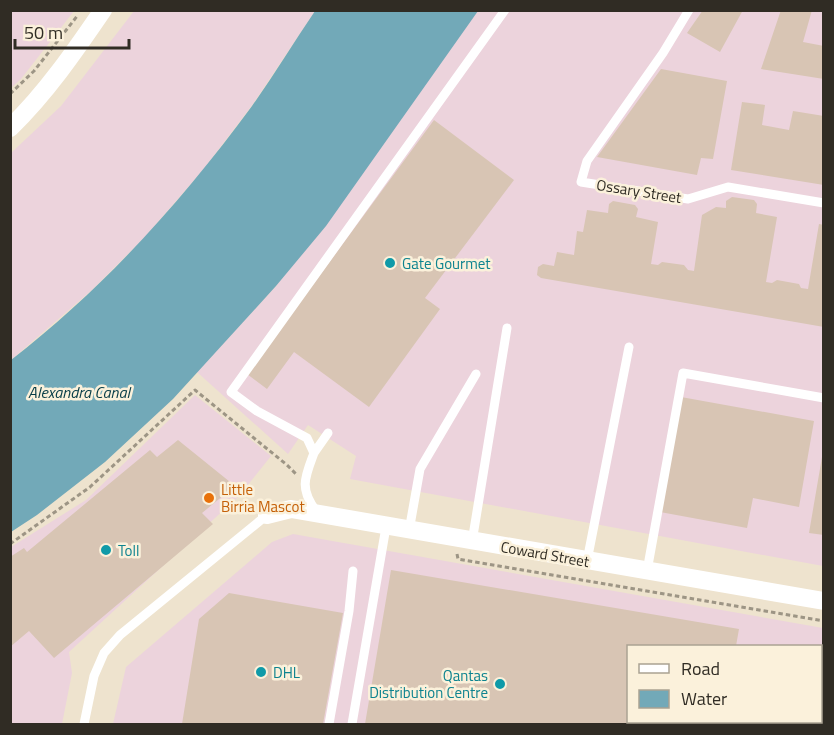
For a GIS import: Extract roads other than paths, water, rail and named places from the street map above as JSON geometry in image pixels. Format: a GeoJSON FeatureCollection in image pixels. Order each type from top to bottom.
{"type":"FeatureCollection","features":[{"type":"Feature","properties":{"kind":"street"},"geometry":{"type":"LineString","coordinates":[[10,128],[24,115],[74,53],[103,10]]}},
{"type":"Feature","properties":{"kind":"street","name":"Coward Street"},"geometry":{"type":"LineString","coordinates":[[267,515],[291,510],[824,601]]}},
{"type":"Feature","properties":{"kind":"lane"},"geometry":{"type":"LineString","coordinates":[[314,453],[307,438],[257,411],[231,392],[505,10]]}},
{"type":"Feature","properties":{"kind":"lane","name":"Ossary Street"},"geometry":{"type":"LineString","coordinates":[[689,10],[663,52],[587,161],[581,182],[688,199],[728,187],[824,203]]}},
{"type":"Feature","properties":{"kind":"lane"},"geometry":{"type":"LineString","coordinates":[[472,542],[507,328]]}},
{"type":"Feature","properties":{"kind":"lane"},"geometry":{"type":"LineString","coordinates":[[587,561],[629,347]]}},
{"type":"Feature","properties":{"kind":"lane"},"geometry":{"type":"LineString","coordinates":[[647,571],[682,373],[824,398]]}},
{"type":"Feature","properties":{"kind":"lane"},"geometry":{"type":"LineString","coordinates":[[409,531],[420,469],[476,374]]}},
{"type":"Feature","properties":{"kind":"lane"},"geometry":{"type":"LineString","coordinates":[[319,516],[308,500],[304,483],[314,453],[328,433]]}},
{"type":"Feature","properties":{"kind":"lane"},"geometry":{"type":"LineString","coordinates":[[84,724],[94,676],[104,653],[120,635],[267,515]]}},
{"type":"Feature","properties":{"kind":"lane"},"geometry":{"type":"LineString","coordinates":[[352,724],[386,527]]}},
{"type":"Feature","properties":{"kind":"lane"},"geometry":{"type":"LineString","coordinates":[[329,724],[349,611],[352,571]]}},
{"type":"Feature","properties":{"kind":"water","name":"Alexandra Canal"},"geometry":{"type":"Polygon","coordinates":[[[315,11],[478,11],[326,226],[276,286],[173,399],[105,462],[37,515],[11,532],[11,360],[110,273],[170,209],[252,106],[315,11]]]}},
{"type":"Feature","properties":{"kind":"place","name":"Gate Gourmet"},"geometry":{"type":"Point","coordinates":[390,263]}},
{"type":"Feature","properties":{"kind":"place","name":"Little Birria Mascot"},"geometry":{"type":"Point","coordinates":[209,498]}},
{"type":"Feature","properties":{"kind":"place","name":"Toll"},"geometry":{"type":"Point","coordinates":[106,550]}},
{"type":"Feature","properties":{"kind":"place","name":"DHL"},"geometry":{"type":"Point","coordinates":[261,672]}},
{"type":"Feature","properties":{"kind":"place","name":"Qantas Distribution Centre"},"geometry":{"type":"Point","coordinates":[500,684]}}]}
